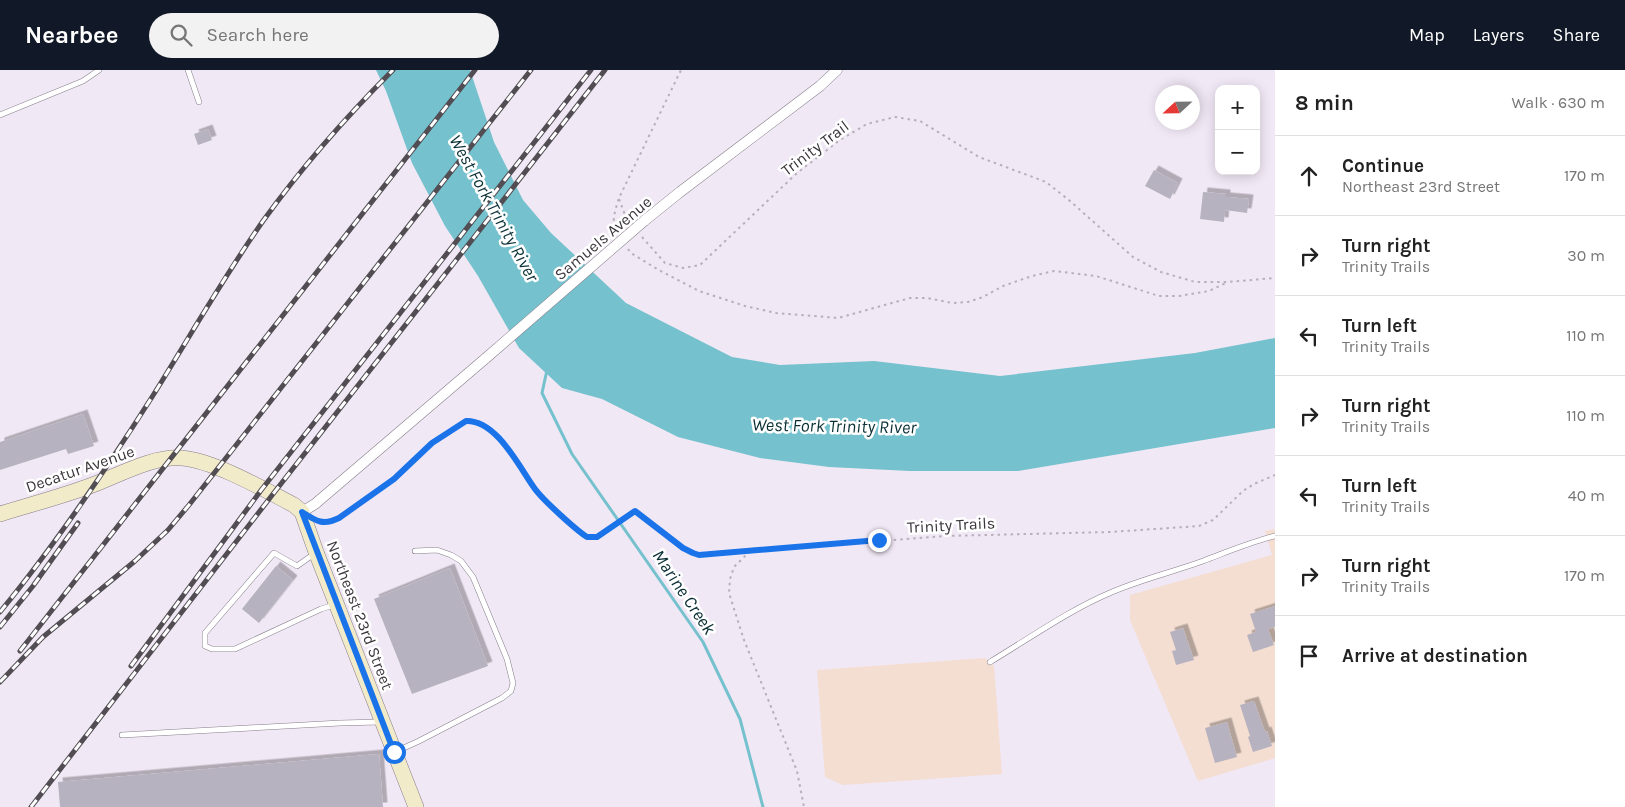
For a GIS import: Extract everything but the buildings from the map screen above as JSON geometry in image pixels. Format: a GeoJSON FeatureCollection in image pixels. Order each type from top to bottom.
{"type":"FeatureCollection","features":[{"type":"Feature","properties":{"kind":"main road","name":"Decatur Avenue"},"geometry":{"type":"LineString","coordinates":[[0,514],[95,484],[136,468],[172,458],[184,458],[218,468],[286,501],[302,512]]}},
{"type":"Feature","properties":{"kind":"main road","name":"Northeast 23rd Street"},"geometry":{"type":"LineString","coordinates":[[302,512],[416,807]]}},
{"type":"Feature","properties":{"kind":"street","name":"Samuels Avenue"},"geometry":{"type":"LineString","coordinates":[[302,512],[315,504],[644,221],[820,86],[837,70]]}},
{"type":"Feature","properties":{"kind":"lane"},"geometry":{"type":"LineString","coordinates":[[0,115],[83,81],[99,70]]}},
{"type":"Feature","properties":{"kind":"lane"},"geometry":{"type":"LineString","coordinates":[[188,70],[199,102]]}},
{"type":"Feature","properties":{"kind":"lane"},"geometry":{"type":"LineString","coordinates":[[990,662],[1074,610],[1111,592],[1274,538]]}},
{"type":"Feature","properties":{"kind":"lane"},"geometry":{"type":"LineString","coordinates":[[394,752],[502,698],[511,691],[514,682],[508,659],[473,577],[461,561],[437,550],[414,551]]}},
{"type":"Feature","properties":{"kind":"lane"},"geometry":{"type":"LineString","coordinates":[[316,552],[296,566],[274,553],[205,633],[205,646],[234,649],[320,609],[336,604]]}},
{"type":"Feature","properties":{"kind":"lane"},"geometry":{"type":"LineString","coordinates":[[122,735],[383,722]]}},
{"type":"Feature","properties":{"kind":"path"},"geometry":{"type":"LineString","coordinates":[[618,235],[614,229],[614,215],[619,198],[681,70]]}},
{"type":"Feature","properties":{"kind":"path","name":"Trinity Trail"},"geometry":{"type":"LineString","coordinates":[[637,231],[649,247],[666,263],[684,268],[700,265],[797,173],[840,140],[867,124],[895,118],[920,121],[979,157],[1046,182],[1133,257],[1162,272],[1195,282],[1228,282],[1275,278]]}},
{"type":"Feature","properties":{"kind":"path"},"geometry":{"type":"LineString","coordinates":[[619,198],[625,215],[631,223]]}},
{"type":"Feature","properties":{"kind":"path"},"geometry":{"type":"LineString","coordinates":[[627,247],[631,253],[657,269],[699,291],[776,314],[838,318],[910,298],[968,302],[983,297],[1003,286],[1032,276],[1054,272],[1096,276],[1158,296],[1179,296],[1209,291],[1228,282]]}},
{"type":"Feature","properties":{"kind":"path","name":"Trinity Trails"},"geometry":{"type":"LineString","coordinates":[[302,512],[317,522],[334,521],[394,479],[432,443],[460,423],[466,421],[472,421],[495,433],[536,490],[583,534],[592,538],[635,511],[683,548],[693,553],[707,555],[750,550],[945,536],[1110,532],[1199,526],[1213,520],[1243,491],[1275,475]]}},
{"type":"Feature","properties":{"kind":"path"},"geometry":{"type":"LineString","coordinates":[[750,550],[734,567],[730,579],[729,592],[744,640],[797,771],[804,807]]}},
{"type":"Feature","properties":{"kind":"shaded area"},"geometry":{"type":"Polygon","coordinates":[[[1275,529],[1275,758],[1198,781],[1130,620],[1130,595],[1272,555],[1265,531],[1275,529]]]}},
{"type":"Feature","properties":{"kind":"shaded area"},"geometry":{"type":"Polygon","coordinates":[[[985,658],[994,666],[1002,774],[843,785],[825,777],[817,670],[985,658]]]}},
{"type":"Feature","properties":{"kind":"water","name":"West Fork Trinity River"},"geometry":{"type":"Polygon","coordinates":[[[376,70],[470,70],[494,142],[523,200],[551,233],[626,303],[732,357],[780,365],[874,361],[1000,376],[1195,353],[1275,338],[1275,428],[1018,471],[910,471],[829,467],[760,458],[678,437],[602,399],[562,388],[519,348],[478,276],[445,226],[412,163],[386,91],[376,70]]]}},
{"type":"Feature","properties":{"kind":"waterway","name":"Marine Creek"},"geometry":{"type":"LineString","coordinates":[[547,370],[542,393],[572,454],[703,642],[740,719],[763,807]]}},
{"type":"Feature","properties":{"kind":"railway"},"geometry":{"type":"LineString","coordinates":[[0,612],[41,560],[98,480],[263,221],[325,143],[393,70]]}},
{"type":"Feature","properties":{"kind":"railway"},"geometry":{"type":"LineString","coordinates":[[20,651],[475,70]]}},
{"type":"Feature","properties":{"kind":"railway"},"geometry":{"type":"LineString","coordinates":[[0,682],[43,637],[135,561],[168,530],[531,70]]}},
{"type":"Feature","properties":{"kind":"railway"},"geometry":{"type":"LineString","coordinates":[[131,666],[262,489],[591,70]]}},
{"type":"Feature","properties":{"kind":"railway"},"geometry":{"type":"LineString","coordinates":[[31,807],[605,70]]}},
{"type":"Feature","properties":{"kind":"railway"},"geometry":{"type":"LineString","coordinates":[[0,627],[33,586],[78,523]]}},
{"type":"Feature","properties":{"kind":"route"},"geometry":{"type":"LineString","coordinates":[[394,752],[302,512],[317,522],[334,521],[394,479],[432,443],[460,423],[472,421],[481,424],[495,433],[540,495],[587,537],[597,537],[635,511],[683,548],[699,555],[879,540]]}}]}
